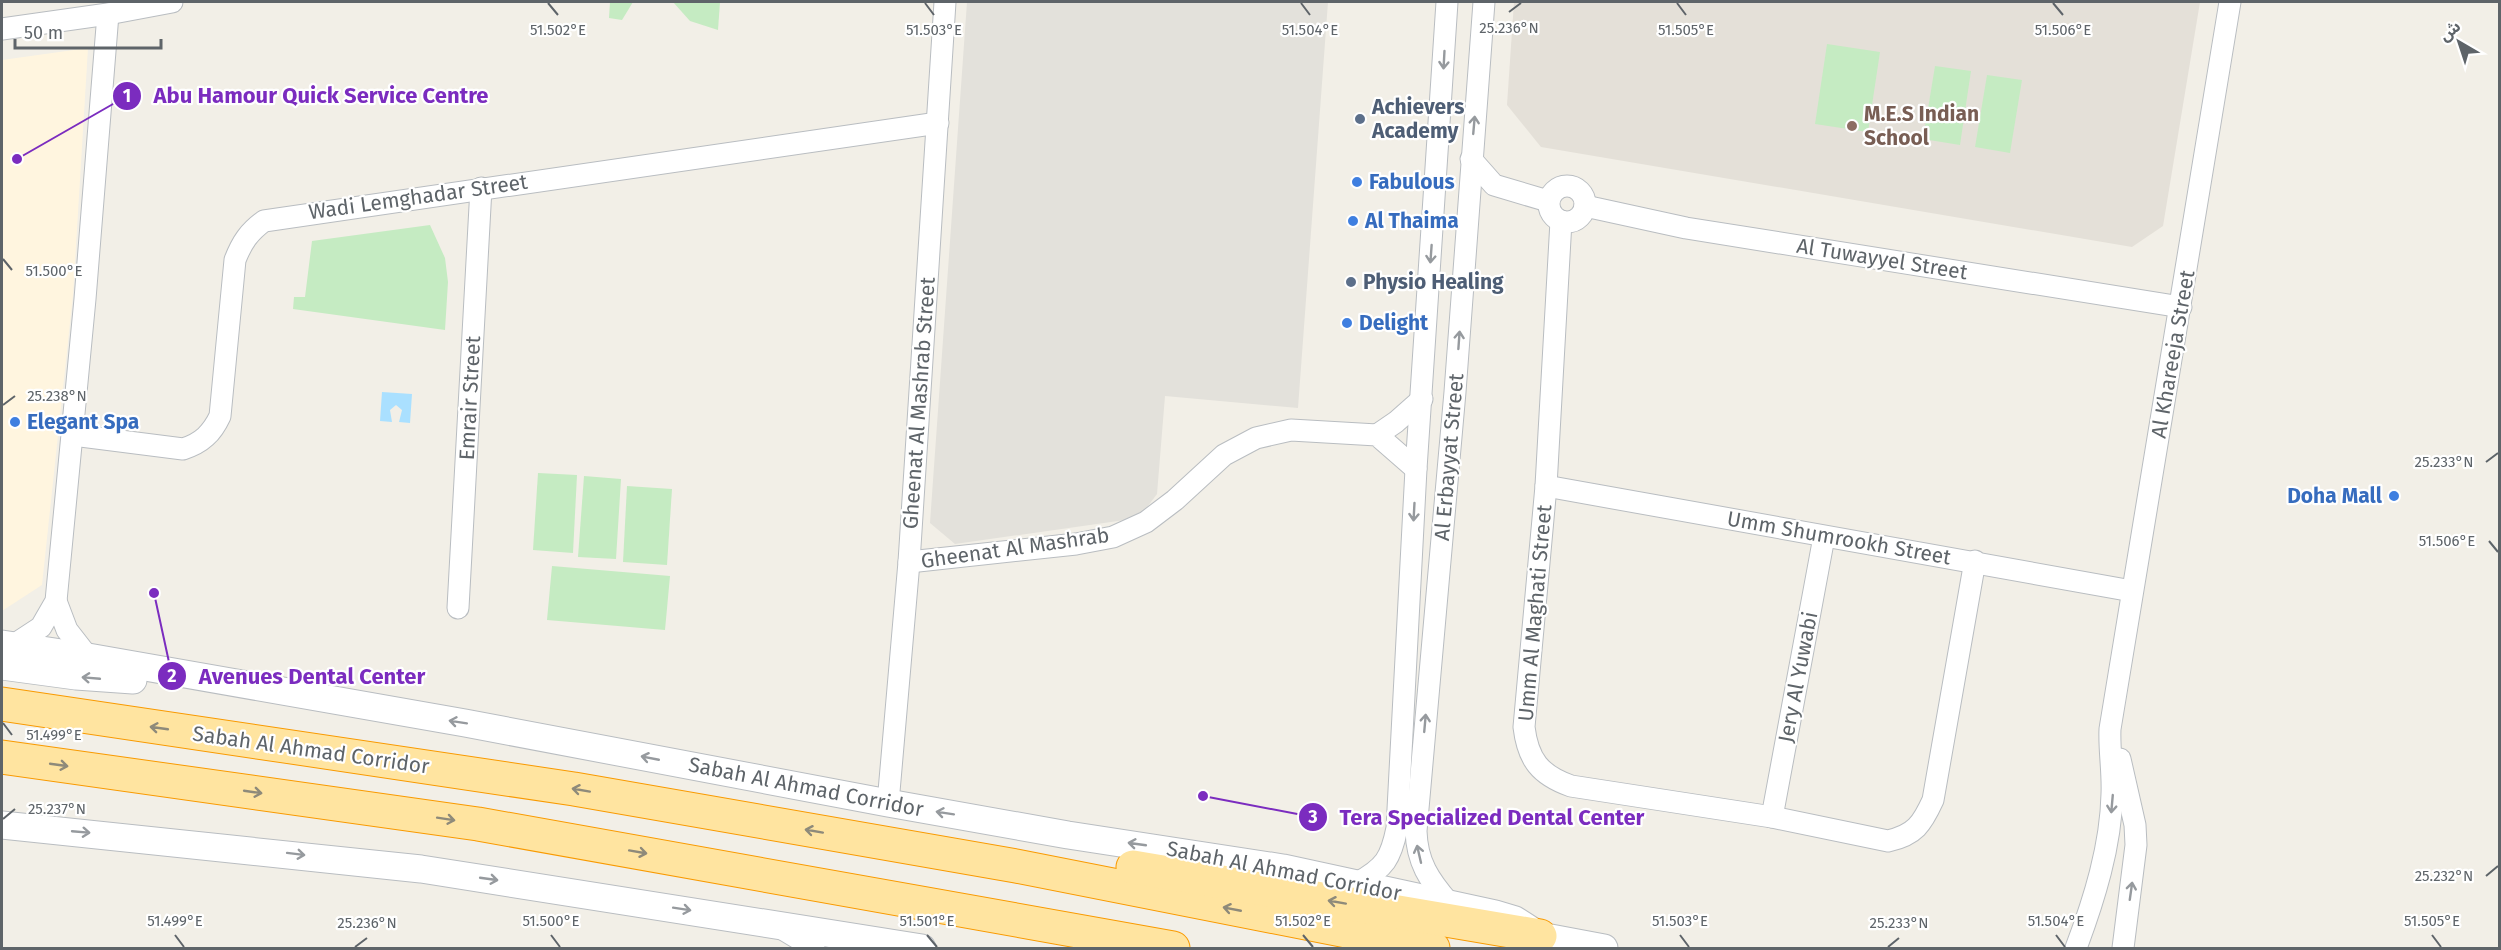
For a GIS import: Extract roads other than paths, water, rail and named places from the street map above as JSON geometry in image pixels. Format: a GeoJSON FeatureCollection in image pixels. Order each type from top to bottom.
{"type":"FeatureCollection","features":[{"type":"Feature","properties":{"kind":"highway","name":"Sabah Al Ahmad Corridor"},"geometry":{"type":"LineString","coordinates":[[2,704],[563,787],[1016,866],[1433,948]]}},
{"type":"Feature","properties":{"kind":"highway"},"geometry":{"type":"LineString","coordinates":[[2,757],[478,824],[1173,948]]}},
{"type":"Feature","properties":{"kind":"highway"},"geometry":{"type":"LineString","coordinates":[[848,837],[920,833],[1068,855],[1540,936]]}},
{"type":"Feature","properties":{"kind":"highway"},"geometry":{"type":"LineString","coordinates":[[966,911],[1026,935],[1078,948]]}},
{"type":"Feature","properties":{"kind":"street"},"geometry":{"type":"LineString","coordinates":[[2,29],[108,14],[172,2]]}},
{"type":"Feature","properties":{"kind":"street","name":"Gheenat Al Mashrab Street"},"geometry":{"type":"LineString","coordinates":[[888,803],[909,562],[945,2]]}},
{"type":"Feature","properties":{"kind":"street","name":"Al Erbayyat Street"},"geometry":{"type":"LineString","coordinates":[[1358,883],[1387,862],[1397,828],[1416,469],[1448,2]]}},
{"type":"Feature","properties":{"kind":"street","name":"Al Erbayyat Street"},"geometry":{"type":"LineString","coordinates":[[1449,903],[1422,867],[1418,856],[1416,831],[1455,392],[1471,159],[1485,2]]}},
{"type":"Feature","properties":{"kind":"street","name":"Al Khareeja Street"},"geometry":{"type":"LineString","coordinates":[[2076,948],[2086,923],[2110,822],[2112,792],[2110,729],[2116,704],[2132,591],[2231,2]]}},
{"type":"Feature","properties":{"kind":"street"},"geometry":{"type":"LineString","coordinates":[[5,652],[41,627],[56,601],[73,435],[108,14]]}},
{"type":"Feature","properties":{"kind":"street","name":"Wadi Lemghadar Street"},"geometry":{"type":"LineString","coordinates":[[73,435],[183,449],[196,445],[207,437],[220,416],[235,260],[241,244],[250,231],[264,221],[938,123]]}},
{"type":"Feature","properties":{"kind":"street"},"geometry":{"type":"LineString","coordinates":[[1471,159],[1494,185],[1548,201]]}},
{"type":"Feature","properties":{"kind":"street"},"geometry":{"type":"LineString","coordinates":[[1569,186],[1578,189],[1583,196],[1585,206],[1576,219],[1569,222],[1561,221],[1554,217],[1548,201],[1552,193],[1560,187],[1569,186]]}},
{"type":"Feature","properties":{"kind":"street","name":"Emrair Street"},"geometry":{"type":"LineString","coordinates":[[458,608],[481,188]]}},
{"type":"Feature","properties":{"kind":"street","name":"Al Tuwayyel Street"},"geometry":{"type":"LineString","coordinates":[[1585,206],[1686,228],[2181,308]]}},
{"type":"Feature","properties":{"kind":"street","name":"Umm Al Maghati Street"},"geometry":{"type":"LineString","coordinates":[[1561,221],[1546,486],[1524,727],[1527,747],[1538,766],[1552,779],[1571,786],[1772,817],[1888,841],[1902,838],[1914,831],[1920,824],[1933,800],[1975,561]]}},
{"type":"Feature","properties":{"kind":"street"},"geometry":{"type":"LineString","coordinates":[[1416,469],[1377,435],[1422,399]]}},
{"type":"Feature","properties":{"kind":"street","name":"Gheenat Al Mashrab"},"geometry":{"type":"LineString","coordinates":[[909,562],[1076,544],[1113,537],[1146,522],[1175,500],[1224,455],[1256,438],[1291,430],[1377,435]]}},
{"type":"Feature","properties":{"kind":"street","name":"Umm Shumrookh Street"},"geometry":{"type":"LineString","coordinates":[[1546,486],[1824,537],[1975,561],[2132,591]]}},
{"type":"Feature","properties":{"kind":"street","name":"Jery Al Yuwabi"},"geometry":{"type":"LineString","coordinates":[[1772,817],[1824,537]]}},
{"type":"Feature","properties":{"kind":"street"},"geometry":{"type":"LineString","coordinates":[[56,601],[67,630],[88,657]]}},
{"type":"Feature","properties":{"kind":"street"},"geometry":{"type":"LineString","coordinates":[[5,652],[117,680],[143,680],[169,673]]}},
{"type":"Feature","properties":{"kind":"street","name":"Sabah Al Ahmad Corridor"},"geometry":{"type":"LineString","coordinates":[[5,652],[88,657],[465,723],[1068,835],[1283,867],[1449,903],[1515,920],[1540,936],[1604,948]]}},
{"type":"Feature","properties":{"kind":"street","name":"Al Khareeja Street"},"geometry":{"type":"LineString","coordinates":[[2116,704],[2118,748],[2135,825],[2136,845],[2123,948]]}},
{"type":"Feature","properties":{"kind":"street"},"geometry":{"type":"LineString","coordinates":[[2,825],[282,852],[421,869],[911,948]]}},
{"type":"Feature","properties":{"kind":"street","name":"Al Khareeja Street"},"geometry":{"type":"LineString","coordinates":[[2086,923],[2087,948]]}},
{"type":"Feature","properties":{"kind":"street"},"geometry":{"type":"LineString","coordinates":[[773,924],[814,948]]}},
{"type":"Feature","properties":{"kind":"water"},"geometry":{"type":"Polygon","coordinates":[[[382,392],[412,394],[410,423],[399,422],[402,410],[396,405],[390,410],[392,422],[380,421],[382,392]]]}},
{"type":"Feature","properties":{"kind":"place","name":"Achievers Academy"},"geometry":{"type":"Point","coordinates":[1360,119]}},
{"type":"Feature","properties":{"kind":"place","name":"M.E.S Indian School"},"geometry":{"type":"Point","coordinates":[1852,126]}},
{"type":"Feature","properties":{"kind":"place","name":"Abu Hamour Quick Service Centre"},"geometry":{"type":"Point","coordinates":[17,159]}},
{"type":"Feature","properties":{"kind":"place","name":"Fabulous"},"geometry":{"type":"Point","coordinates":[1357,182]}},
{"type":"Feature","properties":{"kind":"place","name":"Al Thaima"},"geometry":{"type":"Point","coordinates":[1353,221]}},
{"type":"Feature","properties":{"kind":"place","name":"Physio Healing"},"geometry":{"type":"Point","coordinates":[1351,282]}},
{"type":"Feature","properties":{"kind":"place","name":"Delight"},"geometry":{"type":"Point","coordinates":[1347,323]}},
{"type":"Feature","properties":{"kind":"place","name":"Elegant Spa"},"geometry":{"type":"Point","coordinates":[15,422]}},
{"type":"Feature","properties":{"kind":"place","name":"Doha Mall"},"geometry":{"type":"Point","coordinates":[2394,496]}},
{"type":"Feature","properties":{"kind":"place","name":"Avenues Dental Center"},"geometry":{"type":"Point","coordinates":[154,593]}},
{"type":"Feature","properties":{"kind":"place","name":"Tera Specialized Dental Center"},"geometry":{"type":"Point","coordinates":[1203,796]}}]}
